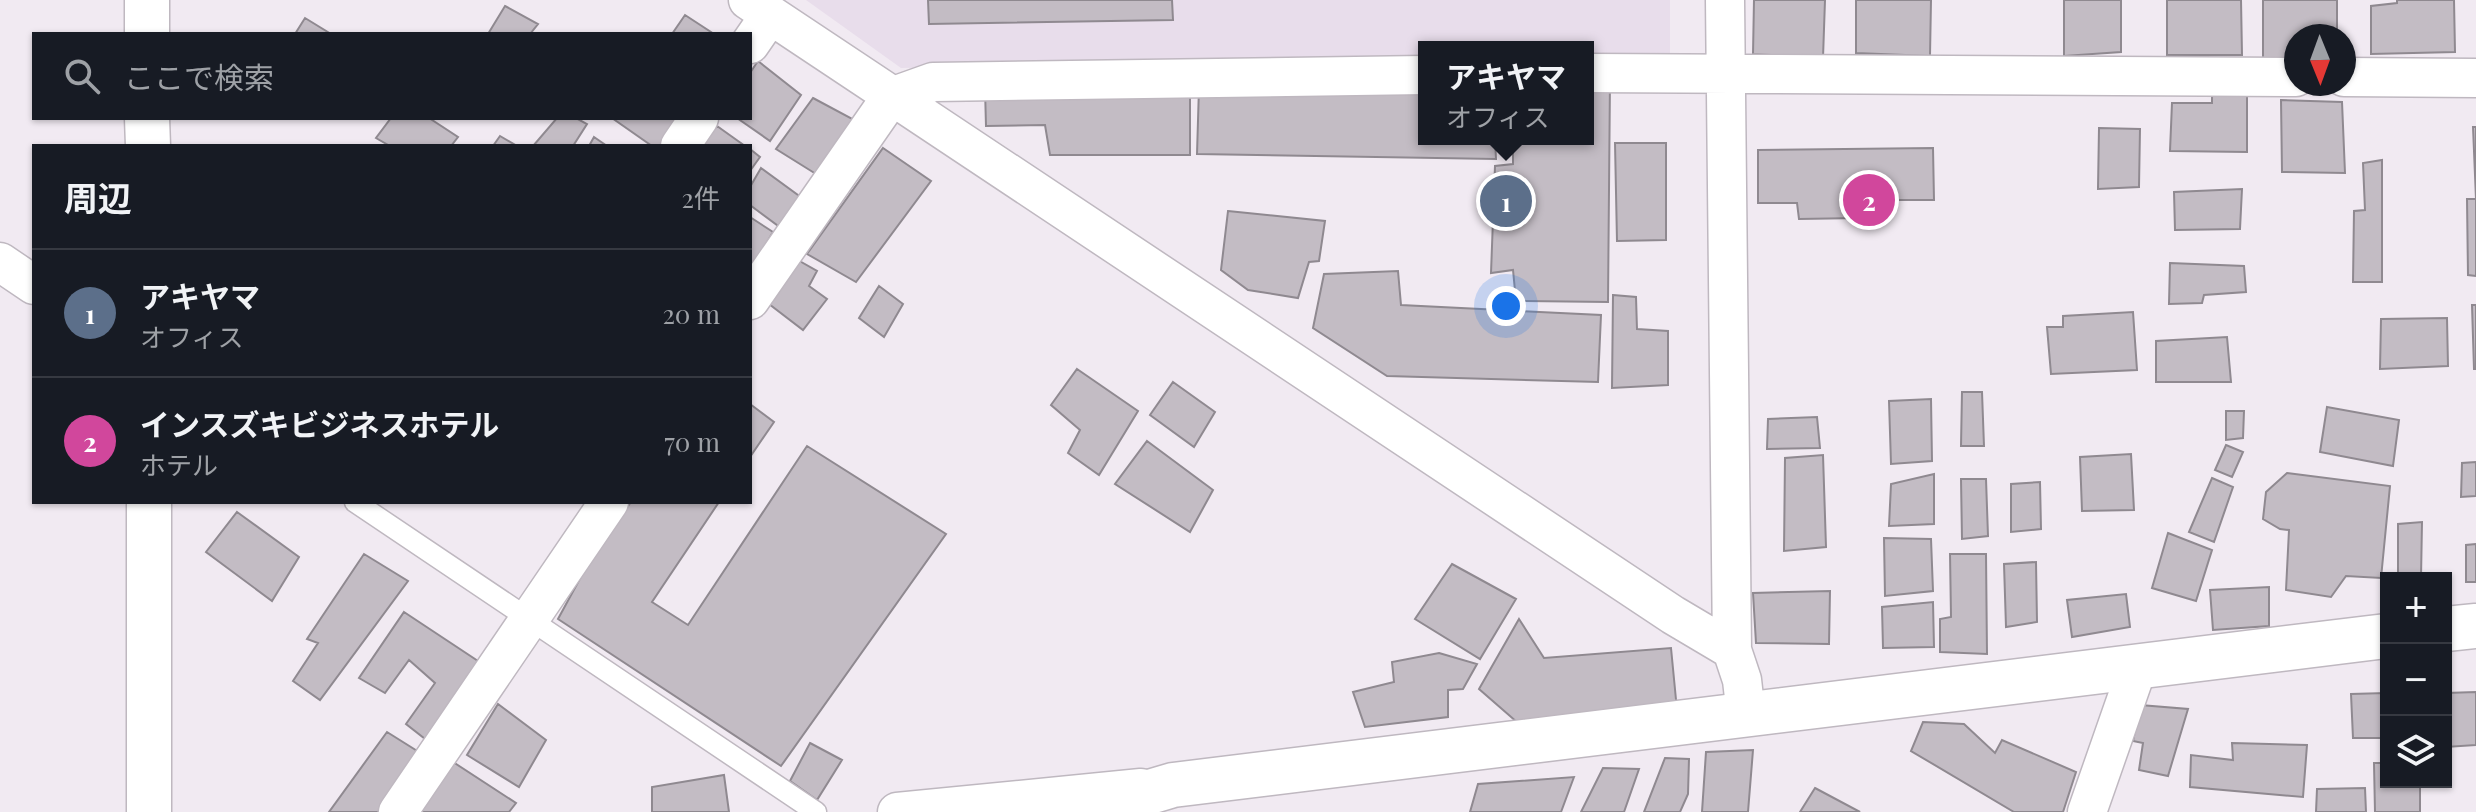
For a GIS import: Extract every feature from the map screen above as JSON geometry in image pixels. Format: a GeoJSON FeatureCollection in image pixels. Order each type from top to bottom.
{"type":"FeatureCollection","features":[{"type":"Feature","properties":{"kind":"street"},"geometry":{"type":"LineString","coordinates":[[147,0],[147,32]]}},
{"type":"Feature","properties":{"kind":"street"},"geometry":{"type":"LineString","coordinates":[[1725,0],[1732,650],[1742,680],[1746,715]]}},
{"type":"Feature","properties":{"kind":"street"},"geometry":{"type":"LineString","coordinates":[[756,19],[891,97],[1732,650]]}},
{"type":"Feature","properties":{"kind":"street"},"geometry":{"type":"LineString","coordinates":[[1594,73],[2284,77]]}},
{"type":"Feature","properties":{"kind":"street"},"geometry":{"type":"LineString","coordinates":[[752,297],[891,97],[933,82],[1418,75]]}},
{"type":"Feature","properties":{"kind":"street"},"geometry":{"type":"LineString","coordinates":[[2356,77],[2476,78]]}},
{"type":"Feature","properties":{"kind":"street"},"geometry":{"type":"LineString","coordinates":[[147,120],[148,144]]}},
{"type":"Feature","properties":{"kind":"street"},"geometry":{"type":"LineString","coordinates":[[681,144],[698,120]]}},
{"type":"Feature","properties":{"kind":"street"},"geometry":{"type":"LineString","coordinates":[[0,262],[32,284]]}},
{"type":"Feature","properties":{"kind":"street"},"geometry":{"type":"LineString","coordinates":[[149,504],[149,812]]}},
{"type":"Feature","properties":{"kind":"street"},"geometry":{"type":"LineString","coordinates":[[398,812],[608,504]]}},
{"type":"Feature","properties":{"kind":"street"},"geometry":{"type":"LineString","coordinates":[[2452,628],[2476,626]]}},
{"type":"Feature","properties":{"kind":"street"},"geometry":{"type":"LineString","coordinates":[[897,812],[1173,785],[2380,637]]}},
{"type":"Feature","properties":{"kind":"street"},"geometry":{"type":"LineString","coordinates":[[2087,812],[2138,666]]}},
{"type":"Feature","properties":{"kind":"street"},"geometry":{"type":"LineString","coordinates":[[1101,812],[1112,803],[1173,785]]}},
{"type":"Feature","properties":{"kind":"lane"},"geometry":{"type":"LineString","coordinates":[[358,504],[816,812]]}},
{"type":"Feature","properties":{"kind":"shaded area"},"geometry":{"type":"Polygon","coordinates":[[[806,0],[1670,0],[1670,54],[1594,55],[1594,41],[1418,41],[1418,58],[901,68],[806,0]]]}},
{"type":"Feature","properties":{"kind":"building"},"geometry":{"type":"Polygon","coordinates":[[[928,0],[1172,0],[1173,20],[929,24],[928,0]]]}},
{"type":"Feature","properties":{"kind":"building"},"geometry":{"type":"Polygon","coordinates":[[[1754,0],[1825,0],[1823,58],[1753,54],[1754,0]]]}},
{"type":"Feature","properties":{"kind":"building"},"geometry":{"type":"Polygon","coordinates":[[[1856,0],[1931,0],[1930,56],[1856,53],[1856,0]]]}},
{"type":"Feature","properties":{"kind":"building"},"geometry":{"type":"Polygon","coordinates":[[[2064,0],[2121,0],[2121,52],[2064,56],[2064,0]]]}},
{"type":"Feature","properties":{"kind":"building"},"geometry":{"type":"Polygon","coordinates":[[[2167,0],[2241,0],[2242,55],[2167,55],[2167,0]]]}},
{"type":"Feature","properties":{"kind":"building"},"geometry":{"type":"Polygon","coordinates":[[[2263,0],[2337,0],[2337,24],[2284,24],[2284,64],[2263,64],[2263,0]]]}},
{"type":"Feature","properties":{"kind":"building"},"geometry":{"type":"Polygon","coordinates":[[[2397,0],[2454,0],[2455,52],[2371,54],[2371,6],[2397,3],[2397,0]]]}},
{"type":"Feature","properties":{"kind":"building"},"geometry":{"type":"Polygon","coordinates":[[[505,6],[538,24],[532,32],[489,32],[505,6]]]}},
{"type":"Feature","properties":{"kind":"building"},"geometry":{"type":"Polygon","coordinates":[[[685,15],[711,32],[673,32],[685,15]]]}},
{"type":"Feature","properties":{"kind":"building"},"geometry":{"type":"Polygon","coordinates":[[[305,18],[328,32],[296,32],[305,18]]]}},
{"type":"Feature","properties":{"kind":"building"},"geometry":{"type":"Polygon","coordinates":[[[758,61],[801,95],[770,141],[740,120],[752,120],[752,70],[758,61]]]}},
{"type":"Feature","properties":{"kind":"building"},"geometry":{"type":"Polygon","coordinates":[[[1594,79],[1610,79],[1608,302],[1516,301],[1513,270],[1491,273],[1495,166],[1513,164],[1513,145],[1594,145],[1594,79]]]}},
{"type":"Feature","properties":{"kind":"building"},"geometry":{"type":"Polygon","coordinates":[[[1418,82],[1418,145],[1495,145],[1496,159],[1197,154],[1199,87],[1418,82]]]}},
{"type":"Feature","properties":{"kind":"building"},"geometry":{"type":"Polygon","coordinates":[[[1190,85],[1190,155],[1050,155],[1045,125],[986,126],[985,89],[1190,85]]]}},
{"type":"Feature","properties":{"kind":"building"},"geometry":{"type":"Polygon","coordinates":[[[2247,92],[2247,152],[2170,151],[2172,103],[2212,103],[2212,93],[2247,92]]]}},
{"type":"Feature","properties":{"kind":"building"},"geometry":{"type":"Polygon","coordinates":[[[813,98],[860,123],[824,179],[776,149],[813,98]]]}},
{"type":"Feature","properties":{"kind":"building"},"geometry":{"type":"Polygon","coordinates":[[[2281,100],[2342,102],[2345,173],[2282,172],[2281,100]]]}},
{"type":"Feature","properties":{"kind":"building"},"geometry":{"type":"Polygon","coordinates":[[[390,120],[432,120],[458,137],[453,144],[386,144],[376,138],[390,120]]]}},
{"type":"Feature","properties":{"kind":"building"},"geometry":{"type":"Polygon","coordinates":[[[555,120],[580,120],[587,124],[574,144],[535,144],[555,120]]]}},
{"type":"Feature","properties":{"kind":"building"},"geometry":{"type":"Polygon","coordinates":[[[615,120],[684,120],[667,144],[649,144],[615,120]]]}},
{"type":"Feature","properties":{"kind":"building"},"geometry":{"type":"Polygon","coordinates":[[[717,126],[742,144],[703,144],[717,126]]]}},
{"type":"Feature","properties":{"kind":"building"},"geometry":{"type":"Polygon","coordinates":[[[2473,127],[2476,127],[2476,199],[2473,127]]]}},
{"type":"Feature","properties":{"kind":"building"},"geometry":{"type":"Polygon","coordinates":[[[2099,128],[2140,129],[2139,187],[2098,189],[2099,128]]]}},
{"type":"Feature","properties":{"kind":"building"},"geometry":{"type":"Polygon","coordinates":[[[500,136],[514,144],[494,144],[500,136]]]}},
{"type":"Feature","properties":{"kind":"building"},"geometry":{"type":"Polygon","coordinates":[[[594,137],[604,144],[590,144],[594,137]]]}},
{"type":"Feature","properties":{"kind":"building"},"geometry":{"type":"Polygon","coordinates":[[[1615,143],[1666,143],[1666,240],[1617,241],[1615,143]]]}},
{"type":"Feature","properties":{"kind":"building"},"geometry":{"type":"Polygon","coordinates":[[[883,148],[931,181],[856,282],[807,254],[883,148]]]}},
{"type":"Feature","properties":{"kind":"building"},"geometry":{"type":"Polygon","coordinates":[[[1933,148],[1934,200],[1859,200],[1859,218],[1799,219],[1797,203],[1758,203],[1758,150],[1933,148]]]}},
{"type":"Feature","properties":{"kind":"building"},"geometry":{"type":"Polygon","coordinates":[[[752,151],[760,157],[752,168],[752,151]]]}},
{"type":"Feature","properties":{"kind":"building"},"geometry":{"type":"Polygon","coordinates":[[[2382,160],[2382,282],[2353,282],[2354,211],[2365,210],[2363,163],[2382,160]]]}},
{"type":"Feature","properties":{"kind":"building"},"geometry":{"type":"Polygon","coordinates":[[[761,168],[802,198],[781,228],[752,206],[752,184],[761,168]]]}},
{"type":"Feature","properties":{"kind":"building"},"geometry":{"type":"Polygon","coordinates":[[[2242,189],[2240,229],[2175,230],[2174,192],[2242,189]]]}},
{"type":"Feature","properties":{"kind":"building"},"geometry":{"type":"Polygon","coordinates":[[[2467,199],[2476,199],[2476,276],[2468,275],[2467,199]]]}},
{"type":"Feature","properties":{"kind":"building"},"geometry":{"type":"Polygon","coordinates":[[[1228,211],[1325,221],[1319,261],[1309,262],[1298,298],[1248,290],[1221,270],[1228,211]]]}},
{"type":"Feature","properties":{"kind":"building"},"geometry":{"type":"Polygon","coordinates":[[[752,218],[773,232],[752,269],[752,218]]]}},
{"type":"Feature","properties":{"kind":"building"},"geometry":{"type":"Polygon","coordinates":[[[796,259],[817,271],[809,286],[827,299],[803,330],[769,304],[796,259]]]}},
{"type":"Feature","properties":{"kind":"building"},"geometry":{"type":"Polygon","coordinates":[[[2170,263],[2244,266],[2246,292],[2204,295],[2202,303],[2169,304],[2170,263]]]}},
{"type":"Feature","properties":{"kind":"building"},"geometry":{"type":"Polygon","coordinates":[[[1398,271],[1401,305],[1601,315],[1598,382],[1387,376],[1313,328],[1324,274],[1398,271]]]}},
{"type":"Feature","properties":{"kind":"building"},"geometry":{"type":"Polygon","coordinates":[[[879,286],[903,304],[884,337],[859,318],[879,286]]]}},
{"type":"Feature","properties":{"kind":"building"},"geometry":{"type":"Polygon","coordinates":[[[1613,295],[1636,297],[1637,329],[1668,331],[1668,385],[1612,388],[1613,295]]]}},
{"type":"Feature","properties":{"kind":"building"},"geometry":{"type":"Polygon","coordinates":[[[2472,305],[2476,305],[2476,369],[2474,369],[2472,305]]]}},
{"type":"Feature","properties":{"kind":"building"},"geometry":{"type":"Polygon","coordinates":[[[2133,312],[2137,370],[2051,374],[2047,327],[2063,327],[2063,316],[2133,312]]]}},
{"type":"Feature","properties":{"kind":"building"},"geometry":{"type":"Polygon","coordinates":[[[2447,318],[2448,366],[2380,369],[2381,319],[2447,318]]]}},
{"type":"Feature","properties":{"kind":"building"},"geometry":{"type":"Polygon","coordinates":[[[2227,337],[2231,382],[2156,382],[2156,341],[2227,337]]]}},
{"type":"Feature","properties":{"kind":"building"},"geometry":{"type":"Polygon","coordinates":[[[1077,369],[1138,411],[1099,475],[1068,453],[1080,430],[1051,405],[1077,369]]]}},
{"type":"Feature","properties":{"kind":"building"},"geometry":{"type":"Polygon","coordinates":[[[1173,382],[1215,412],[1194,447],[1150,415],[1173,382]]]}},
{"type":"Feature","properties":{"kind":"building"},"geometry":{"type":"Polygon","coordinates":[[[1962,392],[1982,392],[1984,446],[1961,446],[1962,392]]]}},
{"type":"Feature","properties":{"kind":"building"},"geometry":{"type":"Polygon","coordinates":[[[1931,399],[1932,461],[1891,464],[1889,401],[1931,399]]]}},
{"type":"Feature","properties":{"kind":"building"},"geometry":{"type":"Polygon","coordinates":[[[752,406],[774,422],[752,454],[752,406]]]}},
{"type":"Feature","properties":{"kind":"building"},"geometry":{"type":"Polygon","coordinates":[[[2327,407],[2399,420],[2393,466],[2320,452],[2327,407]]]}},
{"type":"Feature","properties":{"kind":"building"},"geometry":{"type":"Polygon","coordinates":[[[2226,411],[2244,411],[2243,438],[2226,440],[2226,411]]]}},
{"type":"Feature","properties":{"kind":"building"},"geometry":{"type":"Polygon","coordinates":[[[1817,417],[1820,448],[1767,449],[1768,419],[1817,417]]]}},
{"type":"Feature","properties":{"kind":"building"},"geometry":{"type":"Polygon","coordinates":[[[1147,441],[1213,490],[1190,532],[1115,484],[1147,441]]]}},
{"type":"Feature","properties":{"kind":"building"},"geometry":{"type":"Polygon","coordinates":[[[2226,445],[2243,452],[2232,477],[2215,470],[2226,445]]]}},
{"type":"Feature","properties":{"kind":"building"},"geometry":{"type":"Polygon","coordinates":[[[807,446],[946,534],[781,766],[558,619],[595,551],[630,504],[718,504],[652,602],[688,625],[807,446]]]}},
{"type":"Feature","properties":{"kind":"building"},"geometry":{"type":"Polygon","coordinates":[[[2131,454],[2134,510],[2082,511],[2080,457],[2131,454]]]}},
{"type":"Feature","properties":{"kind":"building"},"geometry":{"type":"Polygon","coordinates":[[[1823,455],[1826,547],[1784,551],[1785,458],[1823,455]]]}},
{"type":"Feature","properties":{"kind":"building"},"geometry":{"type":"Polygon","coordinates":[[[2476,462],[2476,496],[2461,497],[2462,463],[2476,462]]]}},
{"type":"Feature","properties":{"kind":"building"},"geometry":{"type":"Polygon","coordinates":[[[2287,473],[2390,486],[2380,578],[2346,576],[2331,597],[2286,590],[2289,530],[2280,529],[2263,519],[2266,492],[2287,473]]]}},
{"type":"Feature","properties":{"kind":"building"},"geometry":{"type":"Polygon","coordinates":[[[1934,474],[1934,524],[1889,526],[1891,484],[1934,474]]]}},
{"type":"Feature","properties":{"kind":"building"},"geometry":{"type":"Polygon","coordinates":[[[2212,478],[2233,487],[2214,542],[2189,532],[2212,478]]]}},
{"type":"Feature","properties":{"kind":"building"},"geometry":{"type":"Polygon","coordinates":[[[1961,479],[1986,479],[1988,536],[1962,539],[1961,479]]]}},
{"type":"Feature","properties":{"kind":"building"},"geometry":{"type":"Polygon","coordinates":[[[2040,482],[2041,529],[2011,532],[2011,484],[2040,482]]]}},
{"type":"Feature","properties":{"kind":"building"},"geometry":{"type":"Polygon","coordinates":[[[237,512],[299,557],[272,601],[206,552],[237,512]]]}},
{"type":"Feature","properties":{"kind":"building"},"geometry":{"type":"Polygon","coordinates":[[[2422,522],[2421,572],[2398,572],[2398,524],[2422,522]]]}},
{"type":"Feature","properties":{"kind":"building"},"geometry":{"type":"Polygon","coordinates":[[[2168,533],[2212,550],[2196,601],[2152,588],[2168,533]]]}},
{"type":"Feature","properties":{"kind":"building"},"geometry":{"type":"Polygon","coordinates":[[[1884,538],[1931,539],[1933,591],[1885,596],[1884,538]]]}},
{"type":"Feature","properties":{"kind":"building"},"geometry":{"type":"Polygon","coordinates":[[[2476,544],[2476,582],[2466,582],[2466,545],[2476,544]]]}},
{"type":"Feature","properties":{"kind":"building"},"geometry":{"type":"Polygon","coordinates":[[[364,554],[408,581],[320,700],[293,681],[318,643],[307,639],[364,554]]]}},
{"type":"Feature","properties":{"kind":"building"},"geometry":{"type":"Polygon","coordinates":[[[1950,554],[1986,554],[1987,654],[1940,652],[1940,619],[1951,617],[1950,554]]]}},
{"type":"Feature","properties":{"kind":"building"},"geometry":{"type":"Polygon","coordinates":[[[2036,562],[2037,622],[2006,627],[2004,564],[2036,562]]]}},
{"type":"Feature","properties":{"kind":"building"},"geometry":{"type":"Polygon","coordinates":[[[1452,564],[1516,599],[1480,659],[1415,619],[1452,564]]]}},
{"type":"Feature","properties":{"kind":"building"},"geometry":{"type":"Polygon","coordinates":[[[2269,587],[2269,626],[2213,630],[2210,590],[2269,587]]]}},
{"type":"Feature","properties":{"kind":"building"},"geometry":{"type":"Polygon","coordinates":[[[1830,591],[1829,644],[1756,643],[1753,593],[1830,591]]]}},
{"type":"Feature","properties":{"kind":"building"},"geometry":{"type":"Polygon","coordinates":[[[2126,594],[2130,627],[2072,637],[2067,600],[2126,594]]]}},
{"type":"Feature","properties":{"kind":"building"},"geometry":{"type":"Polygon","coordinates":[[[1933,602],[1934,647],[1883,648],[1882,607],[1933,602]]]}},
{"type":"Feature","properties":{"kind":"building"},"geometry":{"type":"Polygon","coordinates":[[[404,612],[481,663],[429,742],[406,724],[435,683],[409,660],[385,693],[359,678],[404,612]]]}},
{"type":"Feature","properties":{"kind":"building"},"geometry":{"type":"Polygon","coordinates":[[[1519,619],[1544,658],[1671,648],[1677,710],[1518,723],[1479,689],[1519,619]]]}},
{"type":"Feature","properties":{"kind":"building"},"geometry":{"type":"Polygon","coordinates":[[[1439,653],[1477,664],[1463,689],[1448,690],[1448,717],[1365,727],[1353,692],[1394,682],[1392,662],[1439,653]]]}},
{"type":"Feature","properties":{"kind":"building"},"geometry":{"type":"Polygon","coordinates":[[[2476,692],[2476,745],[2452,747],[2452,693],[2476,692]]]}},
{"type":"Feature","properties":{"kind":"building"},"geometry":{"type":"Polygon","coordinates":[[[2380,693],[2380,738],[2353,738],[2351,694],[2380,693]]]}},
{"type":"Feature","properties":{"kind":"building"},"geometry":{"type":"Polygon","coordinates":[[[498,704],[546,740],[519,787],[467,755],[498,704]]]}},
{"type":"Feature","properties":{"kind":"building"},"geometry":{"type":"Polygon","coordinates":[[[2140,705],[2188,709],[2168,776],[2139,770],[2143,743],[2133,741],[2140,705]]]}},
{"type":"Feature","properties":{"kind":"building"},"geometry":{"type":"Polygon","coordinates":[[[1923,722],[1964,724],[1995,753],[2002,740],[2076,772],[2063,812],[2014,812],[1911,751],[1923,722]]]}},
{"type":"Feature","properties":{"kind":"building"},"geometry":{"type":"Polygon","coordinates":[[[387,732],[422,754],[379,812],[329,812],[387,732]]]}},
{"type":"Feature","properties":{"kind":"building"},"geometry":{"type":"Polygon","coordinates":[[[810,743],[842,760],[817,800],[790,781],[810,743]]]}},
{"type":"Feature","properties":{"kind":"building"},"geometry":{"type":"Polygon","coordinates":[[[2232,743],[2307,745],[2303,797],[2190,787],[2191,755],[2233,760],[2232,743]]]}},
{"type":"Feature","properties":{"kind":"building"},"geometry":{"type":"Polygon","coordinates":[[[1753,750],[1748,812],[1702,812],[1706,752],[1753,750]]]}},
{"type":"Feature","properties":{"kind":"building"},"geometry":{"type":"Polygon","coordinates":[[[1665,758],[1689,759],[1688,794],[1680,812],[1644,812],[1665,758]]]}},
{"type":"Feature","properties":{"kind":"building"},"geometry":{"type":"Polygon","coordinates":[[[453,762],[516,803],[509,812],[420,812],[453,762]]]}},
{"type":"Feature","properties":{"kind":"building"},"geometry":{"type":"Polygon","coordinates":[[[2374,763],[2380,763],[2380,788],[2420,788],[2420,812],[2375,812],[2374,763]]]}},
{"type":"Feature","properties":{"kind":"building"},"geometry":{"type":"Polygon","coordinates":[[[1603,768],[1639,769],[1624,812],[1581,812],[1603,768]]]}},
{"type":"Feature","properties":{"kind":"building"},"geometry":{"type":"Polygon","coordinates":[[[724,775],[729,812],[652,812],[652,787],[724,775]]]}},
{"type":"Feature","properties":{"kind":"building"},"geometry":{"type":"Polygon","coordinates":[[[1574,777],[1561,812],[1470,812],[1478,784],[1574,777]]]}},
{"type":"Feature","properties":{"kind":"building"},"geometry":{"type":"Polygon","coordinates":[[[1815,788],[1860,812],[1800,812],[1815,788]]]}},
{"type":"Feature","properties":{"kind":"building"},"geometry":{"type":"Polygon","coordinates":[[[2365,788],[2366,812],[2316,812],[2317,789],[2365,788]]]}},
{"type":"Feature","properties":{"kind":"place","name":"インスズキビジネスホテル"},"geometry":{"type":"Point","coordinates":[1869,200]}},
{"type":"Feature","properties":{"kind":"place","name":"アキヤマ"},"geometry":{"type":"Point","coordinates":[1506,201]}}]}
